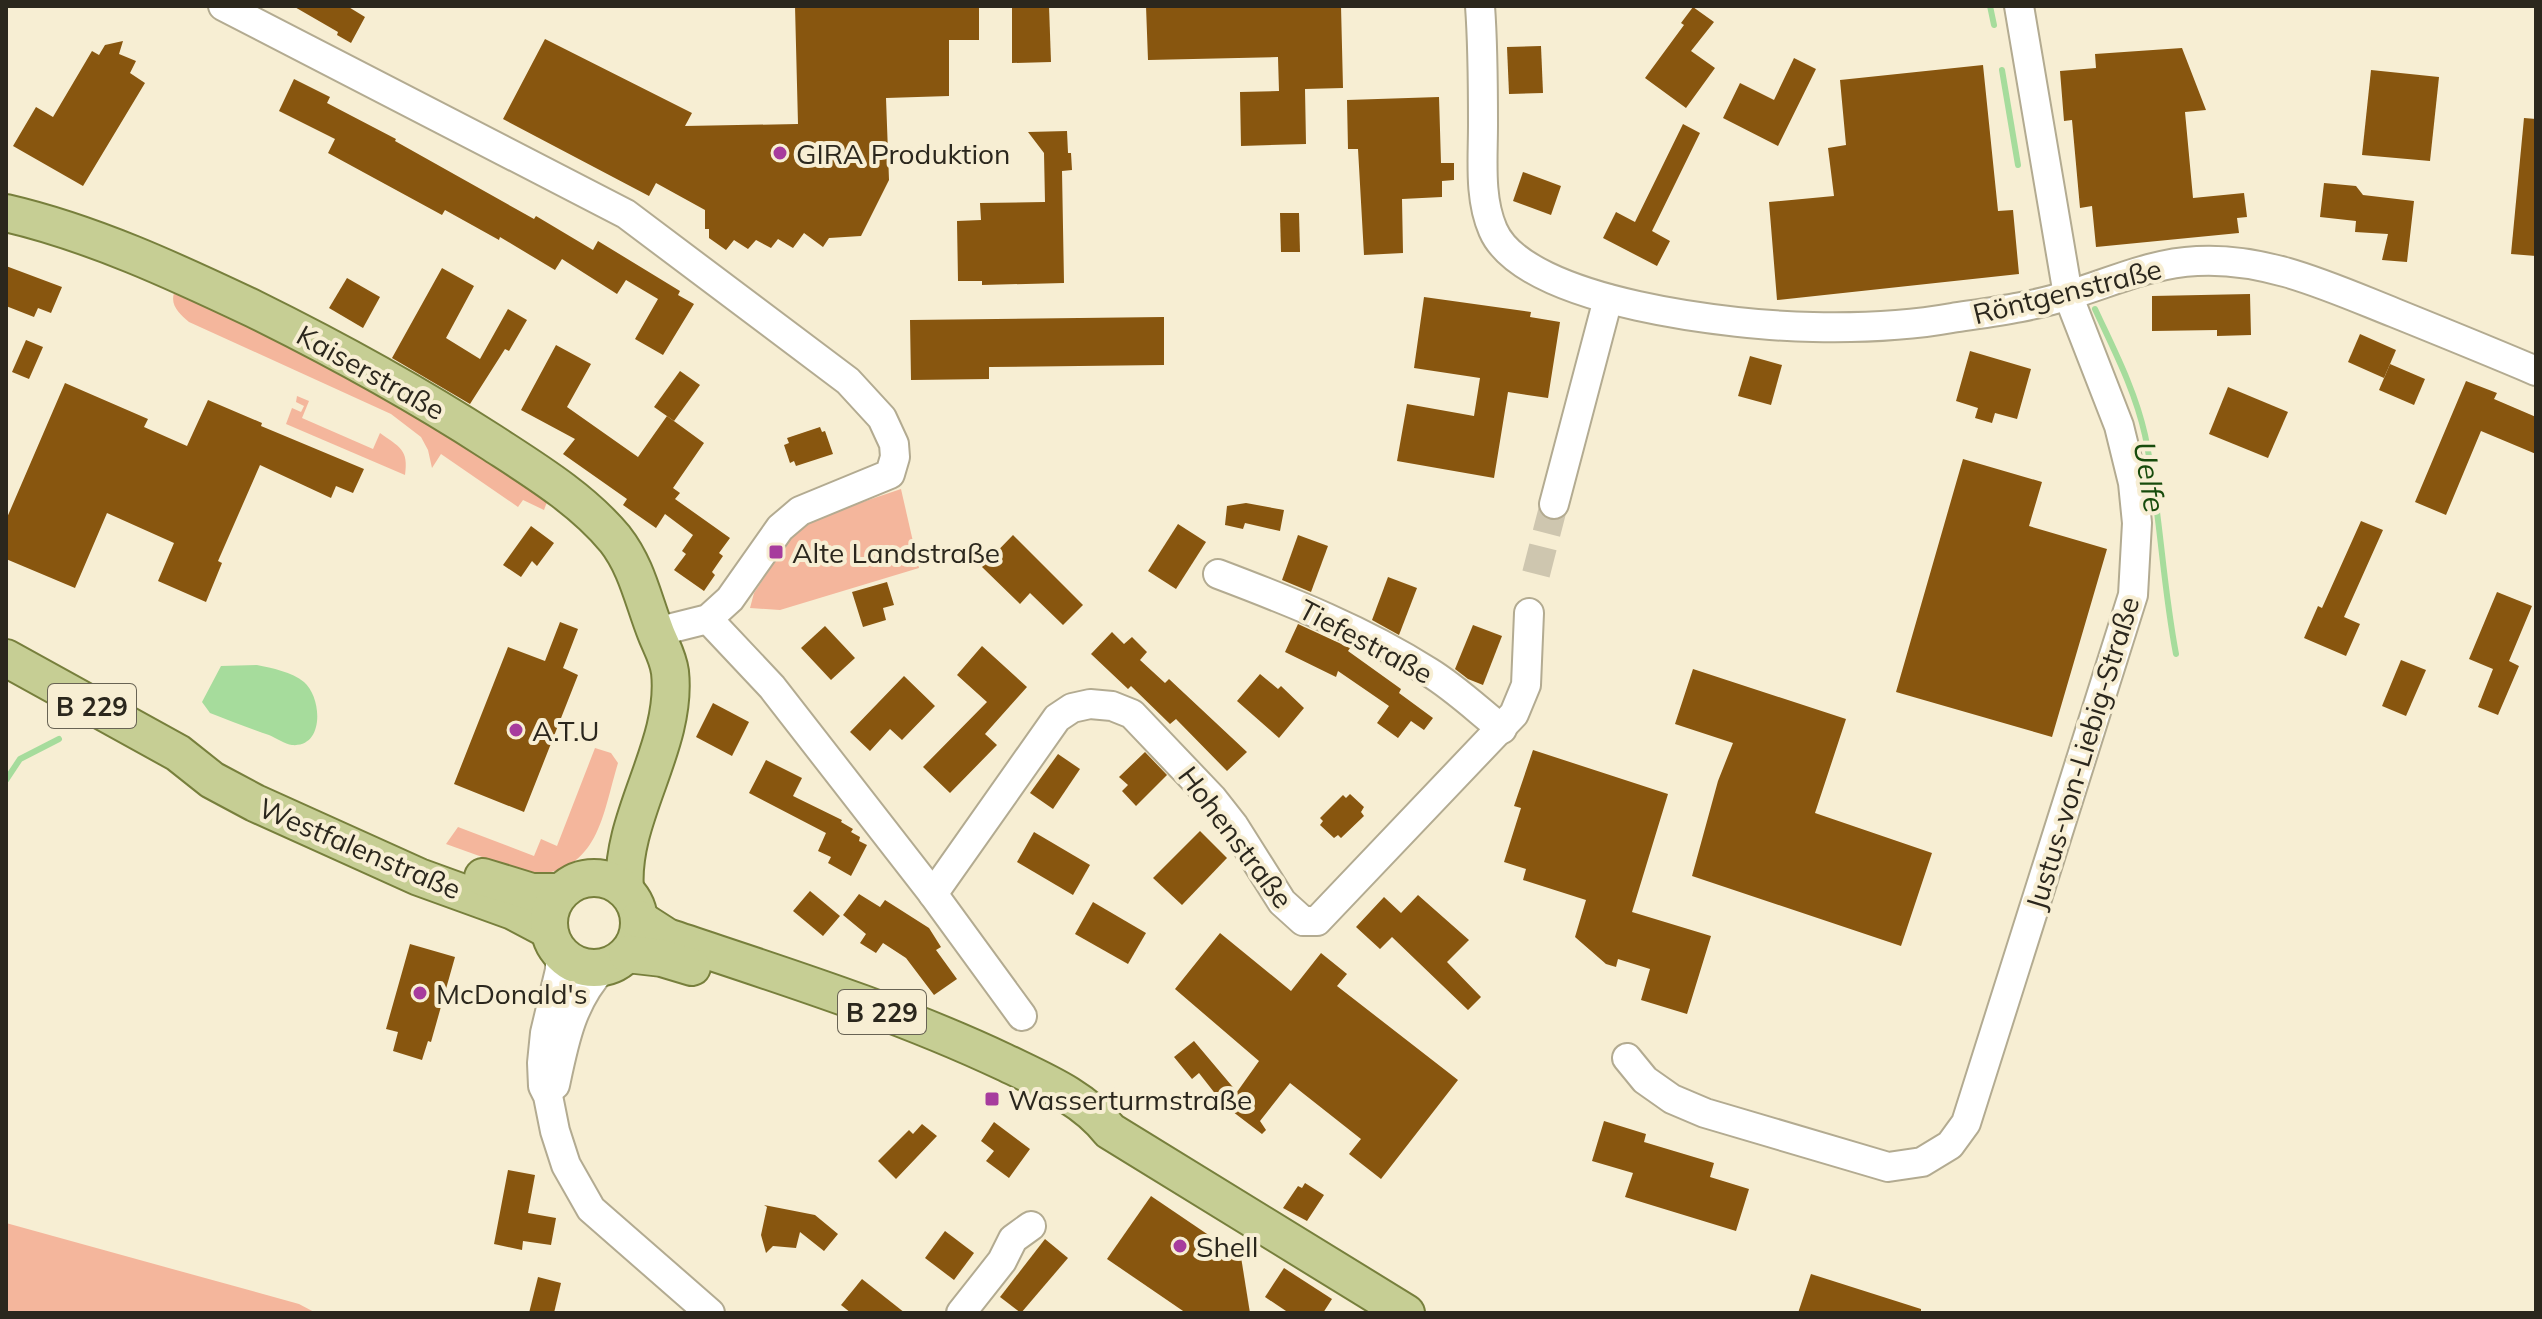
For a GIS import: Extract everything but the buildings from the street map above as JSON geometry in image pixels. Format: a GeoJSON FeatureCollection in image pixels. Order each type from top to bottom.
{"type":"FeatureCollection","features":[{"type":"Feature","properties":{"kind":"main road","name":"Kaiserstraße"},"geometry":{"type":"LineString","coordinates":[[6,213],[96,240],[162,266],[307,336],[454,418],[561,490],[603,526],[634,570],[666,652],[670,672],[668,707],[657,755],[623,874],[632,905]]}},
{"type":"Feature","properties":{"kind":"main road","name":"Kaiserstraße"},"geometry":{"type":"LineString","coordinates":[[572,886],[603,852],[641,723],[656,632]]}},
{"type":"Feature","properties":{"kind":"main road","name":"Westfalenstraße"},"geometry":{"type":"LineString","coordinates":[[6,658],[178,753],[212,780],[321,835],[419,877],[513,911],[555,942]]}},
{"type":"Feature","properties":{"kind":"main road","name":"Westfalenstraße"},"geometry":{"type":"LineString","coordinates":[[178,753],[222,766],[474,874],[520,890],[545,893],[572,886]]}},
{"type":"Feature","properties":{"kind":"main road"},"geometry":{"type":"LineString","coordinates":[[605,880],[632,905],[634,944],[615,961],[584,967],[555,942],[552,908],[572,886],[605,880]]}},
{"type":"Feature","properties":{"kind":"main road","name":"B 229"},"geometry":{"type":"LineString","coordinates":[[632,905],[667,937],[963,1043],[1079,1100],[1110,1131],[1406,1313]]}},
{"type":"Feature","properties":{"kind":"main road","name":"B 229"},"geometry":{"type":"LineString","coordinates":[[615,961],[662,958],[960,1058],[1067,1119],[1089,1128],[1110,1131]]}},
{"type":"Feature","properties":{"kind":"street"},"geometry":{"type":"LineString","coordinates":[[223,6],[626,214],[848,381],[882,418],[894,444],[895,457],[890,474],[800,511],[780,528],[730,599],[708,619],[656,632]]}},
{"type":"Feature","properties":{"kind":"street","name":"Röntgenstraße"},"geometry":{"type":"LineString","coordinates":[[1480,6],[1483,180],[1486,209],[1494,233],[1508,253],[1525,266],[1608,299],[1662,311],[1738,321],[1826,327],[1904,324],[1949,319],[2068,295],[2122,275],[2159,266],[2198,261],[2238,263],[2281,270],[2320,283],[2536,371]]}},
{"type":"Feature","properties":{"kind":"street","name":"Justus-von-Liebig-Straße"},"geometry":{"type":"LineString","coordinates":[[1627,1058],[1645,1080],[1672,1099],[1720,1117],[1888,1167],[1922,1162],[1950,1145],[1966,1123],[2133,595],[2137,523],[2133,483],[2119,426],[2068,295],[2019,6]]}},
{"type":"Feature","properties":{"kind":"street"},"geometry":{"type":"LineString","coordinates":[[1554,504],[1608,299]]}},
{"type":"Feature","properties":{"kind":"street","name":"Tiefestraße"},"geometry":{"type":"LineString","coordinates":[[1218,574],[1308,608],[1373,639],[1432,674],[1502,729]]}},
{"type":"Feature","properties":{"kind":"street"},"geometry":{"type":"LineString","coordinates":[[1502,729],[1514,714],[1526,685],[1529,613]]}},
{"type":"Feature","properties":{"kind":"street"},"geometry":{"type":"LineString","coordinates":[[708,619],[772,687],[933,894],[1022,1016]]}},
{"type":"Feature","properties":{"kind":"street","name":"Hohenstraße"},"geometry":{"type":"LineString","coordinates":[[933,894],[1057,718],[1072,708],[1090,704],[1112,706],[1132,714],[1212,798],[1288,909],[1303,921],[1317,921],[1502,729]]}},
{"type":"Feature","properties":{"kind":"street"},"geometry":{"type":"LineString","coordinates":[[555,942],[560,970],[545,1033],[542,1063],[543,1086],[562,1155],[591,1209],[710,1313]]}},
{"type":"Feature","properties":{"kind":"street"},"geometry":{"type":"LineString","coordinates":[[548,1096],[555,1085],[577,1003],[590,981],[615,961]]}},
{"type":"Feature","properties":{"kind":"street"},"geometry":{"type":"LineString","coordinates":[[961,1313],[1002,1261],[1013,1239],[1031,1226]]}},
{"type":"Feature","properties":{"kind":"shaded area"},"geometry":{"type":"Polygon","coordinates":[[[182,289],[282,335],[550,494],[544,510],[523,500],[518,507],[441,454],[432,468],[421,437],[391,414],[189,322],[173,302],[174,293],[182,289]]]}},
{"type":"Feature","properties":{"kind":"shaded area"},"geometry":{"type":"Polygon","coordinates":[[[297,396],[309,401],[302,418],[373,449],[380,433],[404,454],[405,475],[286,424],[292,408],[301,412],[304,406],[296,402],[297,396]]]}},
{"type":"Feature","properties":{"kind":"shaded area"},"geometry":{"type":"Polygon","coordinates":[[[901,489],[919,568],[780,610],[750,608],[754,593],[795,531],[815,518],[901,489]]]}},
{"type":"Feature","properties":{"kind":"shaded area"},"geometry":{"type":"Polygon","coordinates":[[[257,665],[294,676],[310,689],[317,709],[317,720],[310,739],[303,744],[289,744],[210,713],[202,702],[221,666],[257,665]]]}},
{"type":"Feature","properties":{"kind":"shaded area"},"geometry":{"type":"Polygon","coordinates":[[[595,748],[611,753],[618,763],[594,837],[584,852],[571,863],[554,871],[532,875],[446,844],[458,827],[534,856],[541,839],[557,846],[595,748]]]}},
{"type":"Feature","properties":{"kind":"shaded area"},"geometry":{"type":"Polygon","coordinates":[[[6,1223],[299,1304],[316,1313],[6,1313],[6,1223]]]}},
{"type":"Feature","properties":{"kind":"waterway","name":"Uelfe"},"geometry":{"type":"LineString","coordinates":[[1990,6],[1994,25]]}},
{"type":"Feature","properties":{"kind":"waterway","name":"Uelfe"},"geometry":{"type":"LineString","coordinates":[[2002,70],[2018,165]]}},
{"type":"Feature","properties":{"kind":"waterway","name":"Uelfe"},"geometry":{"type":"LineString","coordinates":[[2095,309],[2130,386],[2145,435],[2176,654]]}},
{"type":"Feature","properties":{"kind":"waterway"},"geometry":{"type":"LineString","coordinates":[[6,780],[20,759],[59,739]]}},
{"type":"Feature","properties":{"kind":"tunnel"},"geometry":{"type":"LineString","coordinates":[[1536,574],[1554,504]]}},
{"type":"Feature","properties":{"kind":"place","name":"GIRA Produktion"},"geometry":{"type":"Point","coordinates":[780,153]}},
{"type":"Feature","properties":{"kind":"place","name":"Alte Landstraße"},"geometry":{"type":"Point","coordinates":[776,552]}},
{"type":"Feature","properties":{"kind":"place","name":"A.T.U"},"geometry":{"type":"Point","coordinates":[516,730]}},
{"type":"Feature","properties":{"kind":"place","name":"McDonald's"},"geometry":{"type":"Point","coordinates":[420,993]}},
{"type":"Feature","properties":{"kind":"place","name":"Wasserturmstraße"},"geometry":{"type":"Point","coordinates":[992,1099]}},
{"type":"Feature","properties":{"kind":"place","name":"Shell"},"geometry":{"type":"Point","coordinates":[1180,1246]}}]}
